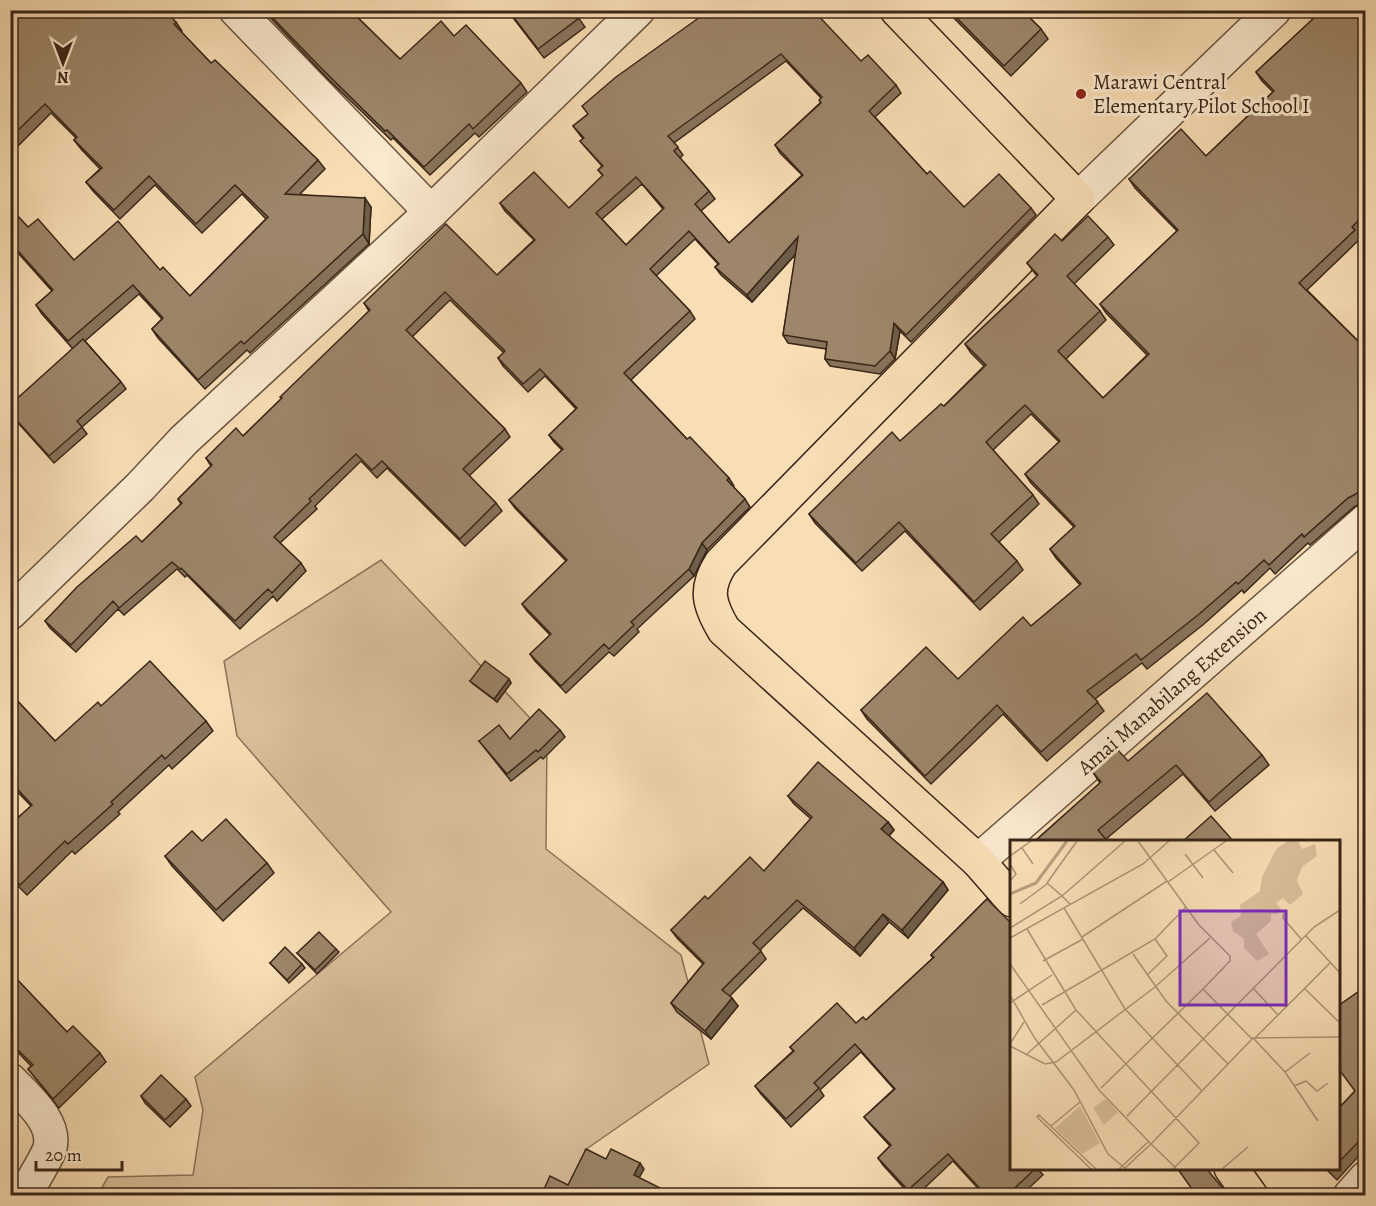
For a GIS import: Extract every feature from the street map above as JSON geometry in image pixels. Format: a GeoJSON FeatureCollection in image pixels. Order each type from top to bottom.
{"type":"FeatureCollection","features":[{"type":"Feature","properties":{"kind":"main road"},"geometry":{"type":"LineString","coordinates":[[897,10],[1078,199],[721,563],[713,576],[710,592],[713,611],[724,630],[978,861],[1010,899]]}},
{"type":"Feature","properties":{"kind":"main road"},"geometry":{"type":"LineString","coordinates":[[1232,1170],[1251,1196]]}},
{"type":"Feature","properties":{"kind":"street"},"geometry":{"type":"LineString","coordinates":[[236,10],[431,212]]}},
{"type":"Feature","properties":{"kind":"street"},"geometry":{"type":"LineString","coordinates":[[10,613],[140,487],[184,440],[431,212],[638,10]]}},
{"type":"Feature","properties":{"kind":"street"},"geometry":{"type":"LineString","coordinates":[[1078,199],[1274,10]]}},
{"type":"Feature","properties":{"kind":"street","name":"Amai Manabilang Extension"},"geometry":{"type":"LineString","coordinates":[[978,861],[1365,521]]}},
{"type":"Feature","properties":{"kind":"street"},"geometry":{"type":"LineString","coordinates":[[10,1080],[45,1121],[51,1137],[50,1149],[31,1184]]}},
{"type":"Feature","properties":{"kind":"street"},"geometry":{"type":"LineString","coordinates":[[1350,1196],[1365,1178]]}},
{"type":"Feature","properties":{"kind":"shaded area"},"geometry":{"type":"Polygon","coordinates":[[[381,560],[547,736],[546,849],[681,955],[709,1064],[585,1150],[590,1195],[97,1196],[108,1177],[193,1175],[203,1110],[195,1077],[391,912],[237,736],[224,661],[381,560]]]}},
{"type":"Feature","properties":{"kind":"building"},"geometry":{"type":"Polygon","coordinates":[[[10,10],[164,10],[176,22],[174,24],[211,63],[215,60],[318,160],[285,194],[365,198],[363,234],[244,344],[241,341],[198,380],[152,329],[163,318],[133,285],[68,341],[36,305],[53,290],[10,242],[10,208],[28,227],[38,219],[74,260],[118,221],[160,270],[163,267],[190,296],[268,217],[235,185],[196,224],[149,176],[114,210],[86,182],[102,168],[74,140],[77,137],[45,104],[10,138],[10,10]]]}},
{"type":"Feature","properties":{"kind":"building"},"geometry":{"type":"Polygon","coordinates":[[[265,10],[350,10],[400,59],[441,21],[454,36],[466,25],[521,83],[473,129],[469,124],[424,167],[321,68],[265,10]]]}},
{"type":"Feature","properties":{"kind":"building"},"geometry":{"type":"Polygon","coordinates":[[[508,10],[573,10],[579,18],[538,49],[508,10]]]}},
{"type":"Feature","properties":{"kind":"building"},"geometry":{"type":"Polygon","coordinates":[[[719,10],[813,10],[861,61],[868,55],[896,85],[869,111],[927,174],[930,171],[964,207],[999,174],[1031,208],[906,335],[894,323],[890,351],[875,366],[825,359],[827,342],[783,335],[798,237],[747,295],[715,267],[719,264],[689,231],[650,269],[690,311],[624,373],[687,439],[690,437],[729,478],[727,480],[745,499],[702,543],[689,569],[631,622],[634,625],[609,649],[604,644],[561,686],[530,654],[551,634],[522,604],[567,560],[509,500],[563,449],[549,435],[577,408],[540,369],[523,384],[498,358],[505,351],[445,292],[406,330],[505,429],[463,469],[496,503],[460,539],[382,461],[372,470],[356,454],[309,499],[311,501],[274,537],[301,563],[272,593],[268,589],[235,621],[172,562],[119,608],[113,601],[71,645],[45,621],[77,587],[136,536],[142,542],[182,503],[178,499],[212,465],[206,458],[236,428],[243,436],[282,398],[280,397],[370,310],[364,303],[446,224],[497,275],[535,240],[500,203],[534,172],[569,208],[603,175],[598,170],[603,166],[580,141],[584,138],[573,126],[588,114],[582,106],[616,77],[707,12],[711,18],[719,10]],[[781,54],[668,136],[678,147],[674,151],[709,191],[695,204],[729,243],[803,175],[775,145],[821,103],[819,100],[822,97],[781,54]],[[636,177],[596,213],[626,245],[664,208],[636,177]]]}},
{"type":"Feature","properties":{"kind":"building"},"geometry":{"type":"Polygon","coordinates":[[[949,10],[1022,10],[1041,29],[1004,66],[949,10]]]}},
{"type":"Feature","properties":{"kind":"building"},"geometry":{"type":"Polygon","coordinates":[[[1308,10],[1365,10],[1365,214],[1352,227],[1355,230],[1299,283],[1365,348],[1365,485],[1304,537],[1302,534],[1269,565],[1264,560],[1238,584],[1236,582],[1141,660],[1136,654],[1087,691],[1098,702],[1041,752],[997,705],[925,776],[861,710],[926,647],[958,679],[1023,617],[1031,626],[1081,584],[1050,549],[1075,526],[1025,474],[1060,441],[1025,405],[986,442],[1033,495],[991,534],[1017,561],[974,602],[899,522],[856,563],[809,514],[892,432],[900,441],[941,404],[944,406],[986,365],[965,344],[1038,275],[1027,263],[1055,234],[1062,241],[1088,216],[1108,237],[1067,276],[1100,311],[1058,351],[1103,398],[1149,354],[1100,304],[1178,230],[1129,179],[1181,129],[1206,156],[1274,91],[1256,72],[1315,17],[1308,10]]]}},
{"type":"Feature","properties":{"kind":"building"},"geometry":{"type":"Polygon","coordinates":[[[83,339],[121,382],[77,421],[82,427],[49,456],[10,413],[10,405],[83,339]]]}},
{"type":"Feature","properties":{"kind":"building"},"geometry":{"type":"Polygon","coordinates":[[[150,661],[206,721],[165,759],[162,755],[111,802],[113,804],[68,844],[65,841],[20,885],[10,875],[10,825],[32,805],[10,781],[10,693],[55,741],[98,702],[101,706],[150,661]]]}},
{"type":"Feature","properties":{"kind":"building"},"geometry":{"type":"Polygon","coordinates":[[[485,661],[509,679],[494,699],[470,681],[485,661]]]}},
{"type":"Feature","properties":{"kind":"building"},"geometry":{"type":"Polygon","coordinates":[[[1207,693],[1262,755],[1209,802],[1176,765],[1098,830],[1106,840],[1036,840],[1101,782],[1092,771],[1117,749],[1128,761],[1207,693]]]}},
{"type":"Feature","properties":{"kind":"building"},"geometry":{"type":"Polygon","coordinates":[[[539,709],[560,730],[538,752],[536,750],[507,774],[479,741],[499,725],[510,739],[539,709]]]}},
{"type":"Feature","properties":{"kind":"building"},"geometry":{"type":"Polygon","coordinates":[[[818,762],[888,822],[881,829],[943,882],[902,930],[883,914],[854,948],[797,900],[753,943],[761,951],[722,990],[732,998],[705,1031],[671,1003],[704,963],[671,930],[705,896],[708,899],[750,857],[764,871],[812,817],[788,796],[818,762]]]}},
{"type":"Feature","properties":{"kind":"building"},"geometry":{"type":"Polygon","coordinates":[[[1211,816],[1232,840],[1184,840],[1211,816]]]}},
{"type":"Feature","properties":{"kind":"building"},"geometry":{"type":"Polygon","coordinates":[[[226,819],[267,863],[216,910],[165,856],[192,831],[202,841],[226,819]]]}},
{"type":"Feature","properties":{"kind":"building"},"geometry":{"type":"Polygon","coordinates":[[[987,899],[1010,922],[1010,1170],[1034,1170],[1006,1196],[987,1196],[948,1154],[908,1190],[878,1158],[891,1145],[864,1117],[895,1089],[855,1044],[814,1083],[819,1088],[786,1119],[755,1086],[794,1051],[790,1047],[837,1003],[856,1023],[863,1017],[866,1020],[934,957],[931,955],[987,899]]]}},
{"type":"Feature","properties":{"kind":"building"},"geometry":{"type":"Polygon","coordinates":[[[319,932],[336,949],[315,970],[297,953],[319,932]]]}},
{"type":"Feature","properties":{"kind":"building"},"geometry":{"type":"Polygon","coordinates":[[[285,947],[302,964],[287,980],[270,963],[285,947]]]}},
{"type":"Feature","properties":{"kind":"building"},"geometry":{"type":"Polygon","coordinates":[[[10,972],[67,1032],[73,1026],[100,1053],[53,1099],[28,1069],[33,1065],[10,1042],[10,972]]]}},
{"type":"Feature","properties":{"kind":"building"},"geometry":{"type":"Polygon","coordinates":[[[1365,987],[1365,1135],[1340,1161],[1340,1107],[1355,1091],[1340,1071],[1340,1005],[1365,987]]]}},
{"type":"Feature","properties":{"kind":"building"},"geometry":{"type":"Polygon","coordinates":[[[161,1075],[186,1099],[165,1120],[141,1096],[161,1075]]]}},
{"type":"Feature","properties":{"kind":"building"},"geometry":{"type":"Polygon","coordinates":[[[586,1149],[606,1159],[611,1149],[640,1163],[634,1175],[676,1196],[541,1196],[550,1176],[568,1185],[586,1149]]]}},
{"type":"Feature","properties":{"kind":"building"},"geometry":{"type":"Polygon","coordinates":[[[1178,1170],[1208,1170],[1229,1196],[1197,1196],[1178,1170]]]}},
{"type":"Feature","properties":{"kind":"place","name":"Marawi Central Elementary Pilot School I"},"geometry":{"type":"Point","coordinates":[1081,94]}}]}
